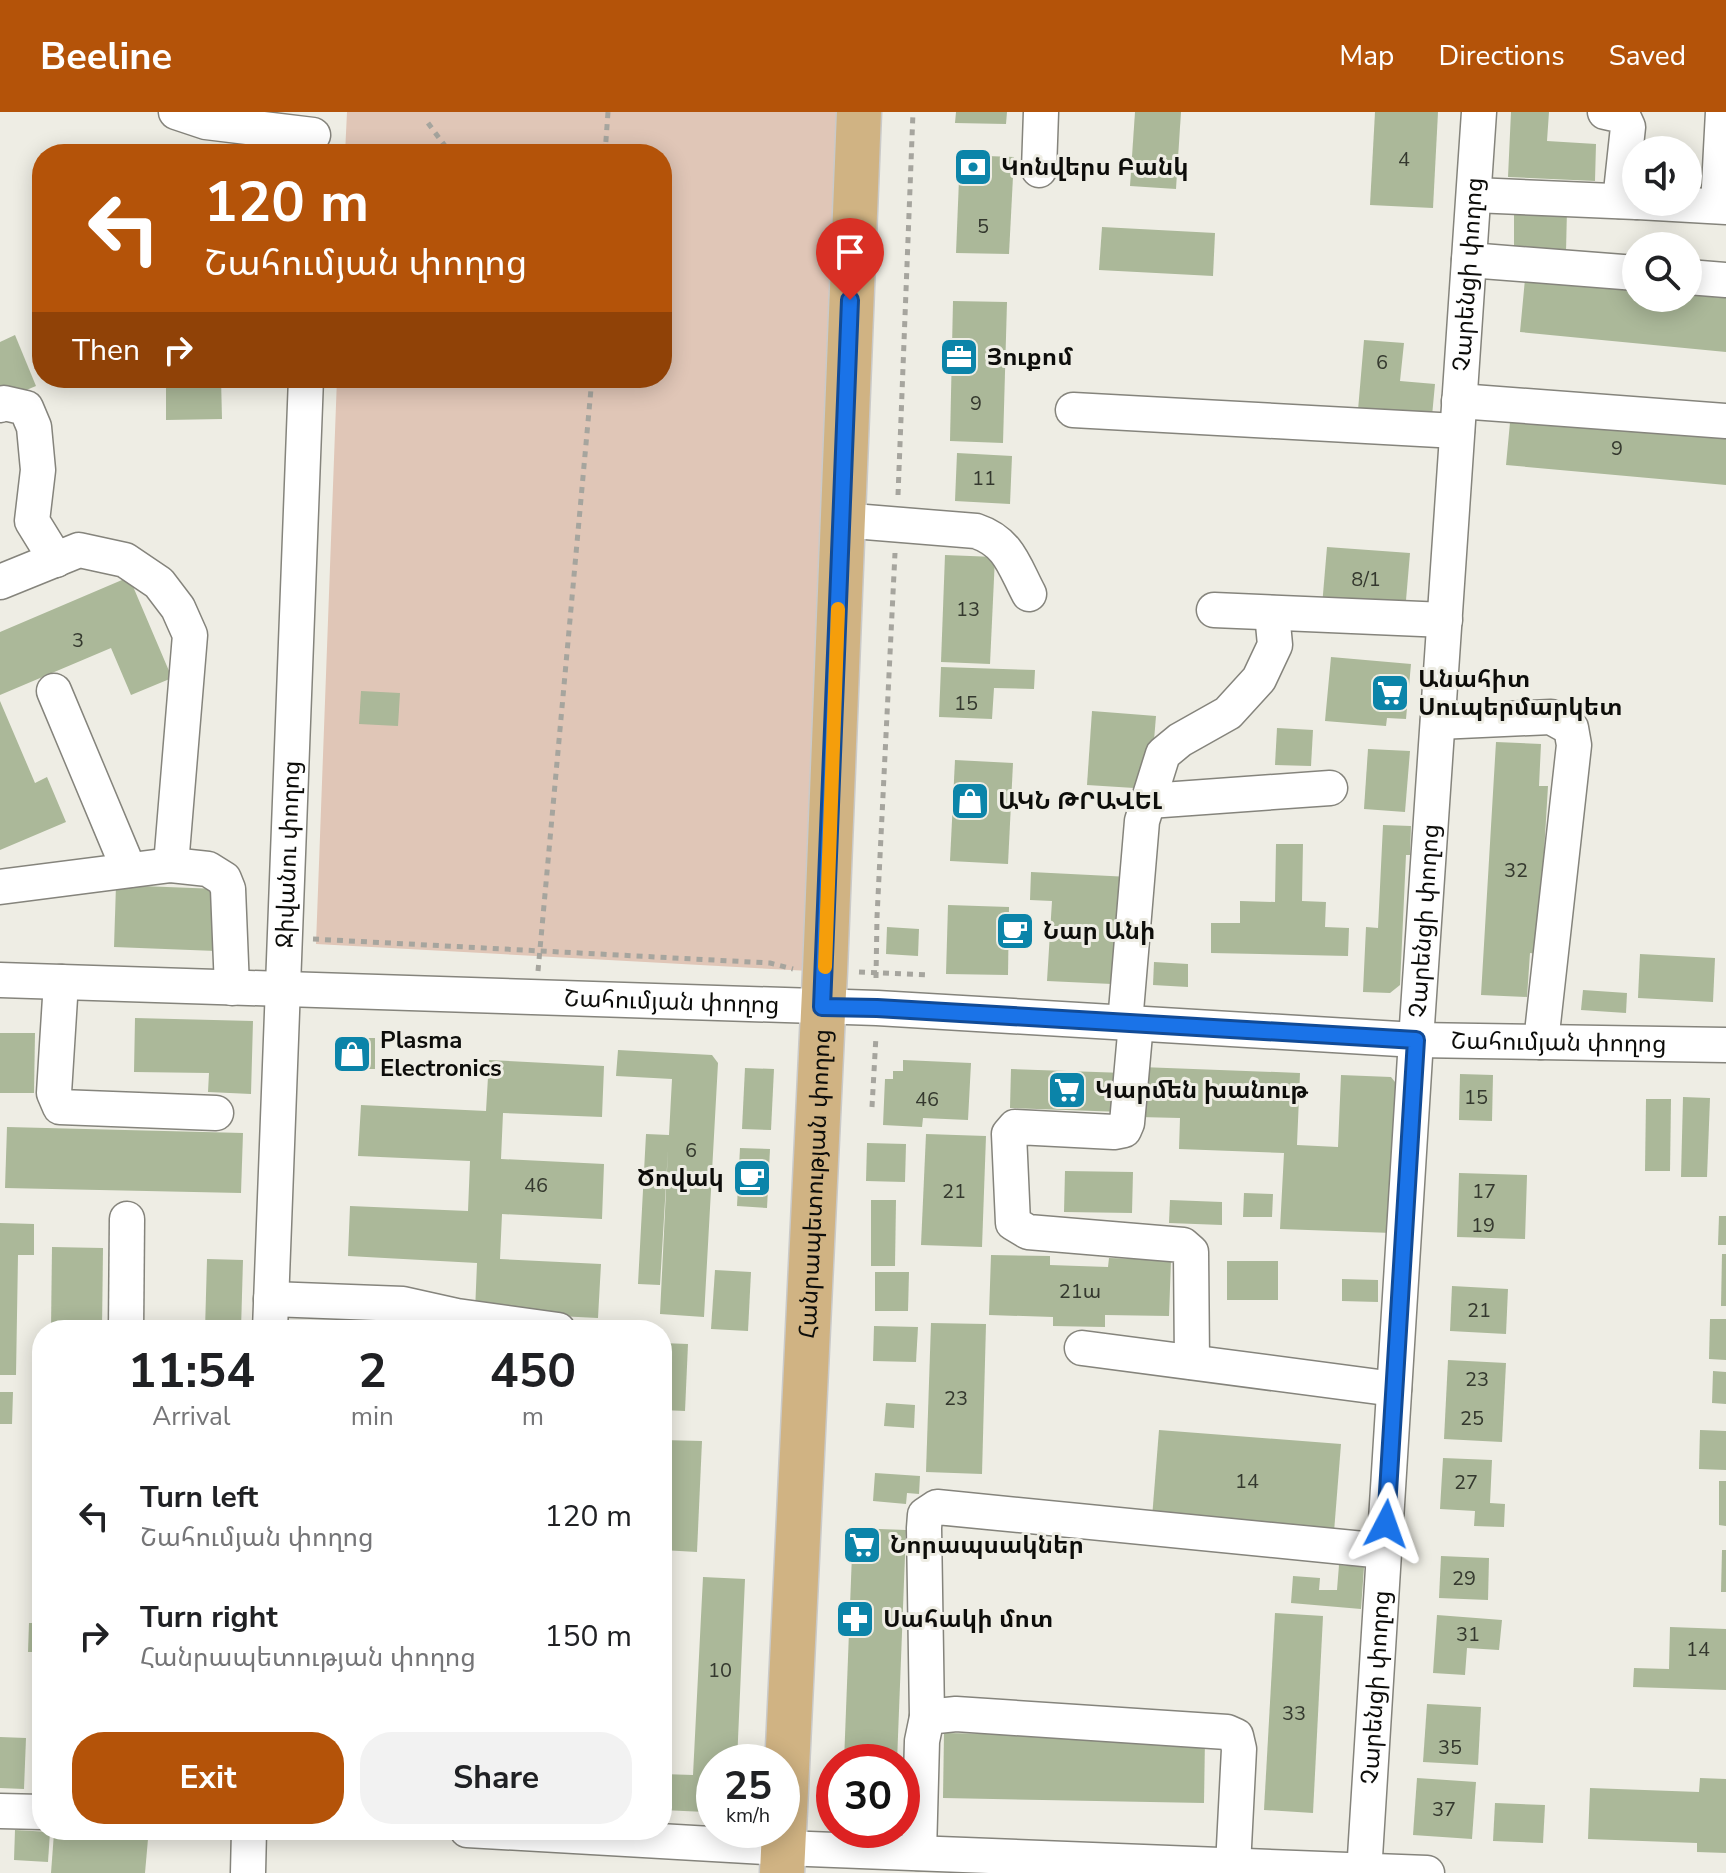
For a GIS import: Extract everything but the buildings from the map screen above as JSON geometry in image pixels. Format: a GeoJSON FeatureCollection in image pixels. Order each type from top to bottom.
{"type":"FeatureCollection","features":[{"type":"Feature","properties":{"kind":"main road","name":"Հանրապետության փողոց"},"geometry":{"type":"LineString","coordinates":[[782,1860],[823,989],[859,112]]}},
{"type":"Feature","properties":{"kind":"street"},"geometry":{"type":"LineString","coordinates":[[176,112],[206,122],[313,134]]}},
{"type":"Feature","properties":{"kind":"street"},"geometry":{"type":"LineString","coordinates":[[1039,170],[1041,112]]}},
{"type":"Feature","properties":{"kind":"street","name":"Չարենցի փողոց"},"geometry":{"type":"LineString","coordinates":[[1364,1872],[1479,112]]}},
{"type":"Feature","properties":{"kind":"street"},"geometry":{"type":"LineString","coordinates":[[1605,112],[1623,116],[1628,136]]}},
{"type":"Feature","properties":{"kind":"street"},"geometry":{"type":"LineString","coordinates":[[1702,205],[1722,206],[1723,112]]}},
{"type":"Feature","properties":{"kind":"street"},"geometry":{"type":"LineString","coordinates":[[1474,195],[1622,202]]}},
{"type":"Feature","properties":{"kind":"street"},"geometry":{"type":"LineString","coordinates":[[1469,260],[1622,272]]}},
{"type":"Feature","properties":{"kind":"street"},"geometry":{"type":"LineString","coordinates":[[1702,278],[1726,280]]}},
{"type":"Feature","properties":{"kind":"street","name":"Ջիվանու փողոց"},"geometry":{"type":"LineString","coordinates":[[270,1315],[306,388]]}},
{"type":"Feature","properties":{"kind":"street"},"geometry":{"type":"LineString","coordinates":[[0,405],[4,403],[26,408],[34,427],[38,470],[32,521],[56,560]]}},
{"type":"Feature","properties":{"kind":"street"},"geometry":{"type":"LineString","coordinates":[[1073,410],[1726,421]]}},
{"type":"Feature","properties":{"kind":"street"},"geometry":{"type":"LineString","coordinates":[[841,520],[976,531],[993,536],[1004,546],[1029,594]]}},
{"type":"Feature","properties":{"kind":"street"},"geometry":{"type":"LineString","coordinates":[[0,582],[79,550],[125,560],[159,583],[178,608],[190,635],[171,865]]}},
{"type":"Feature","properties":{"kind":"street"},"geometry":{"type":"LineString","coordinates":[[1214,610],[1445,620]]}},
{"type":"Feature","properties":{"kind":"street"},"geometry":{"type":"LineString","coordinates":[[1192,1362],[1191,1252],[1183,1245],[1028,1232],[1013,1223],[1009,1134],[1015,1127],[1124,1130],[1127,1123],[1142,821],[1163,754],[1180,740],[1228,713],[1259,679],[1275,645],[1272,613]]}},
{"type":"Feature","properties":{"kind":"street"},"geometry":{"type":"LineString","coordinates":[[54,691],[129,870]]}},
{"type":"Feature","properties":{"kind":"street"},"geometry":{"type":"LineString","coordinates":[[1438,722],[1551,717],[1571,728],[1574,745],[1541,1042]]}},
{"type":"Feature","properties":{"kind":"street"},"geometry":{"type":"LineString","coordinates":[[1149,801],[1330,788]]}},
{"type":"Feature","properties":{"kind":"street"},"geometry":{"type":"LineString","coordinates":[[0,887],[171,865],[208,869],[224,879],[230,898],[232,988]]}},
{"type":"Feature","properties":{"kind":"street","name":"Շահումյան փողոց"},"geometry":{"type":"LineString","coordinates":[[0,980],[535,998],[823,989],[1130,1023],[1416,1040],[1726,1045]]}},
{"type":"Feature","properties":{"kind":"street"},"geometry":{"type":"LineString","coordinates":[[61,982],[54,1093],[60,1107],[216,1113]]}},
{"type":"Feature","properties":{"kind":"street"},"geometry":{"type":"LineString","coordinates":[[126,1320],[127,1219]]}},
{"type":"Feature","properties":{"kind":"street"},"geometry":{"type":"LineString","coordinates":[[270,1315],[403,1304],[486,1320]]}},
{"type":"Feature","properties":{"kind":"street"},"geometry":{"type":"LineString","coordinates":[[1082,1348],[1394,1389]]}},
{"type":"Feature","properties":{"kind":"street"},"geometry":{"type":"LineString","coordinates":[[919,1853],[922,1741],[927,1717],[924,1528],[925,1515],[937,1507],[1384,1551]]}},
{"type":"Feature","properties":{"kind":"street"},"geometry":{"type":"LineString","coordinates":[[927,1717],[956,1714],[1227,1732],[1236,1736],[1239,1749],[1233,1866]]}},
{"type":"Feature","properties":{"kind":"street"},"geometry":{"type":"LineString","coordinates":[[0,1811],[32,1812]]}},
{"type":"Feature","properties":{"kind":"street"},"geometry":{"type":"LineString","coordinates":[[248,1873],[249,1840]]}},
{"type":"Feature","properties":{"kind":"street"},"geometry":{"type":"LineString","coordinates":[[630,1840],[782,1860],[919,1853],[1427,1873]]}},
{"type":"Feature","properties":{"kind":"path"},"geometry":{"type":"LineString","coordinates":[[606,144],[608,112]]}},
{"type":"Feature","properties":{"kind":"path"},"geometry":{"type":"LineString","coordinates":[[428,123],[444,144]]}},
{"type":"Feature","properties":{"kind":"path"},"geometry":{"type":"LineString","coordinates":[[535,998],[591,388]]}},
{"type":"Feature","properties":{"kind":"path"},"geometry":{"type":"LineString","coordinates":[[312,939],[770,963],[788,969],[823,989],[928,975]]}},
{"type":"Feature","properties":{"kind":"shaded area"},"geometry":{"type":"Polygon","coordinates":[[[347,112],[848,112],[810,971],[316,944],[337,388],[672,388],[672,144],[345,144],[347,112]]]}},
{"type":"Feature","properties":{"kind":"slow traffic"},"geometry":{"type":"LineString","coordinates":[[825,967],[838,609]]}},
{"type":"Feature","properties":{"kind":"place","name":"Կոնվերս Բանկ"},"geometry":{"type":"Point","coordinates":[973,167]}},
{"type":"Feature","properties":{"kind":"place","name":"Յուքոմ"},"geometry":{"type":"Point","coordinates":[959,357]}},
{"type":"Feature","properties":{"kind":"place","name":"Անահիտ Սուպերմարկետ"},"geometry":{"type":"Point","coordinates":[1390,693]}},
{"type":"Feature","properties":{"kind":"place","name":"ԱԿՆ ԹՐԱՎԵԼ"},"geometry":{"type":"Point","coordinates":[970,801]}},
{"type":"Feature","properties":{"kind":"place","name":"Նար Անի"},"geometry":{"type":"Point","coordinates":[1015,931]}},
{"type":"Feature","properties":{"kind":"place","name":"Plasma Electronics"},"geometry":{"type":"Point","coordinates":[352,1054]}},
{"type":"Feature","properties":{"kind":"place","name":"Կարմեն խանութ"},"geometry":{"type":"Point","coordinates":[1067,1090]}},
{"type":"Feature","properties":{"kind":"place","name":"Ծովակ"},"geometry":{"type":"Point","coordinates":[752,1178]}},
{"type":"Feature","properties":{"kind":"place","name":"Նորապսակներ"},"geometry":{"type":"Point","coordinates":[862,1545]}},
{"type":"Feature","properties":{"kind":"place","name":"Սահակի մոտ"},"geometry":{"type":"Point","coordinates":[855,1619]}},
{"type":"Feature","properties":{"kind":"route"},"geometry":{"type":"LineString","coordinates":[[850,300],[822,1007],[1416,1040],[1386,1524]]}}]}
